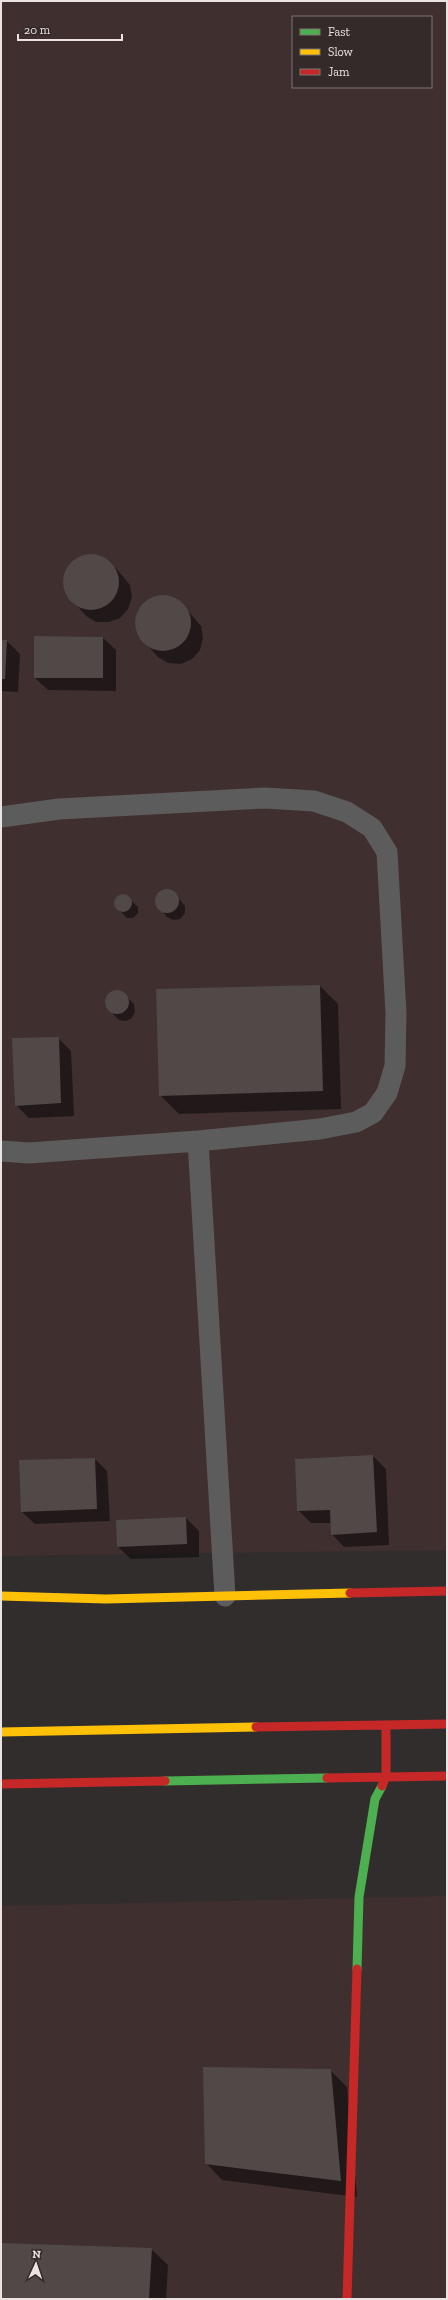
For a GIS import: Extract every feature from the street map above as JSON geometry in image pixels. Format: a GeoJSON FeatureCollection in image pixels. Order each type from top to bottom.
{"type":"FeatureCollection","features":[{"type":"Feature","properties":{"kind":"street"},"geometry":{"type":"LineString","coordinates":[[1,1596],[106,1599],[447,1591]]}},
{"type":"Feature","properties":{"kind":"street"},"geometry":{"type":"LineString","coordinates":[[1,1732],[447,1724]]}},
{"type":"Feature","properties":{"kind":"street"},"geometry":{"type":"LineString","coordinates":[[347,2299],[359,1897],[375,1799],[386,1777],[386,1725]]}},
{"type":"Feature","properties":{"kind":"street"},"geometry":{"type":"LineString","coordinates":[[1,1784],[447,1776]]}},
{"type":"Feature","properties":{"kind":"lane"},"geometry":{"type":"LineString","coordinates":[[1,817],[59,809],[249,798],[314,801],[347,812],[372,828],[387,852],[396,1013],[395,1066],[387,1093],[373,1113],[356,1122],[320,1129],[198,1141],[29,1153],[1,1151]]}},
{"type":"Feature","properties":{"kind":"lane"},"geometry":{"type":"LineString","coordinates":[[198,1141],[225,1596]]}},
{"type":"Feature","properties":{"kind":"shaded area"},"geometry":{"type":"Polygon","coordinates":[[[1,1],[447,1],[447,1550],[1,1556],[1,1]]]}},
{"type":"Feature","properties":{"kind":"shaded area"},"geometry":{"type":"Polygon","coordinates":[[[447,1896],[447,2299],[1,2299],[1,1906],[447,1896]]]}},
{"type":"Feature","properties":{"kind":"building"},"geometry":{"type":"Polygon","coordinates":[[[86,554],[96,554],[111,562],[117,571],[119,582],[117,593],[111,602],[96,610],[86,610],[75,605],[68,598],[63,587],[63,577],[68,566],[75,559],[86,554]]]}},
{"type":"Feature","properties":{"kind":"building"},"geometry":{"type":"Polygon","coordinates":[[[158,595],[168,595],[183,603],[189,612],[191,623],[189,634],[183,643],[168,651],[158,651],[147,646],[140,639],[135,628],[135,618],[140,607],[147,600],[158,595]]]}},
{"type":"Feature","properties":{"kind":"building"},"geometry":{"type":"Polygon","coordinates":[[[34,636],[103,637],[103,678],[34,678],[34,636]]]}},
{"type":"Feature","properties":{"kind":"building"},"geometry":{"type":"Polygon","coordinates":[[[1,640],[7,640],[5,679],[1,679],[1,640]]]}},
{"type":"Feature","properties":{"kind":"building"},"geometry":{"type":"Polygon","coordinates":[[[167,889],[172,890],[178,896],[178,906],[172,912],[167,913],[162,912],[156,906],[155,901],[156,896],[162,890],[167,889]]]}},
{"type":"Feature","properties":{"kind":"building"},"geometry":{"type":"Polygon","coordinates":[[[123,894],[129,897],[132,903],[129,909],[123,912],[117,909],[114,903],[117,897],[123,894]]]}},
{"type":"Feature","properties":{"kind":"building"},"geometry":{"type":"Polygon","coordinates":[[[320,985],[323,1091],[159,1096],[156,989],[320,985]]]}},
{"type":"Feature","properties":{"kind":"building"},"geometry":{"type":"Polygon","coordinates":[[[117,990],[122,991],[128,997],[128,1007],[122,1013],[117,1014],[112,1013],[106,1007],[105,1002],[106,997],[112,991],[117,990]]]}},
{"type":"Feature","properties":{"kind":"building"},"geometry":{"type":"Polygon","coordinates":[[[59,1037],[61,1103],[15,1106],[12,1038],[59,1037]]]}},
{"type":"Feature","properties":{"kind":"building"},"geometry":{"type":"Polygon","coordinates":[[[373,1455],[377,1532],[331,1535],[330,1510],[297,1511],[295,1459],[373,1455]]]}},
{"type":"Feature","properties":{"kind":"building"},"geometry":{"type":"Polygon","coordinates":[[[95,1458],[97,1509],[21,1512],[19,1460],[95,1458]]]}},
{"type":"Feature","properties":{"kind":"building"},"geometry":{"type":"Polygon","coordinates":[[[186,1517],[187,1544],[117,1547],[116,1520],[186,1517]]]}},
{"type":"Feature","properties":{"kind":"building"},"geometry":{"type":"Polygon","coordinates":[[[203,2067],[331,2069],[341,2181],[205,2164],[203,2067]]]}},
{"type":"Feature","properties":{"kind":"building"},"geometry":{"type":"Polygon","coordinates":[[[1,2243],[152,2248],[149,2299],[1,2299],[1,2243]]]}},
{"type":"Feature","properties":{"kind":"traffic: fast"},"geometry":{"type":"LineString","coordinates":[[165,1781],[327,1778]]}},
{"type":"Feature","properties":{"kind":"traffic: fast"},"geometry":{"type":"LineString","coordinates":[[357,1969],[359,1897],[375,1799],[382,1786]]}},
{"type":"Feature","properties":{"kind":"traffic: slow"},"geometry":{"type":"LineString","coordinates":[[1,1596],[106,1599],[350,1593]]}},
{"type":"Feature","properties":{"kind":"traffic: slow"},"geometry":{"type":"LineString","coordinates":[[1,1732],[256,1727]]}},
{"type":"Feature","properties":{"kind":"traffic: jam"},"geometry":{"type":"LineString","coordinates":[[350,1593],[447,1591]]}},
{"type":"Feature","properties":{"kind":"traffic: jam"},"geometry":{"type":"LineString","coordinates":[[256,1727],[447,1724]]}},
{"type":"Feature","properties":{"kind":"traffic: jam"},"geometry":{"type":"LineString","coordinates":[[382,1786],[386,1777],[386,1725]]}},
{"type":"Feature","properties":{"kind":"traffic: jam"},"geometry":{"type":"LineString","coordinates":[[327,1778],[447,1776]]}},
{"type":"Feature","properties":{"kind":"traffic: jam"},"geometry":{"type":"LineString","coordinates":[[1,1784],[165,1781]]}},
{"type":"Feature","properties":{"kind":"traffic: jam"},"geometry":{"type":"LineString","coordinates":[[347,2299],[357,1969]]}}]}
